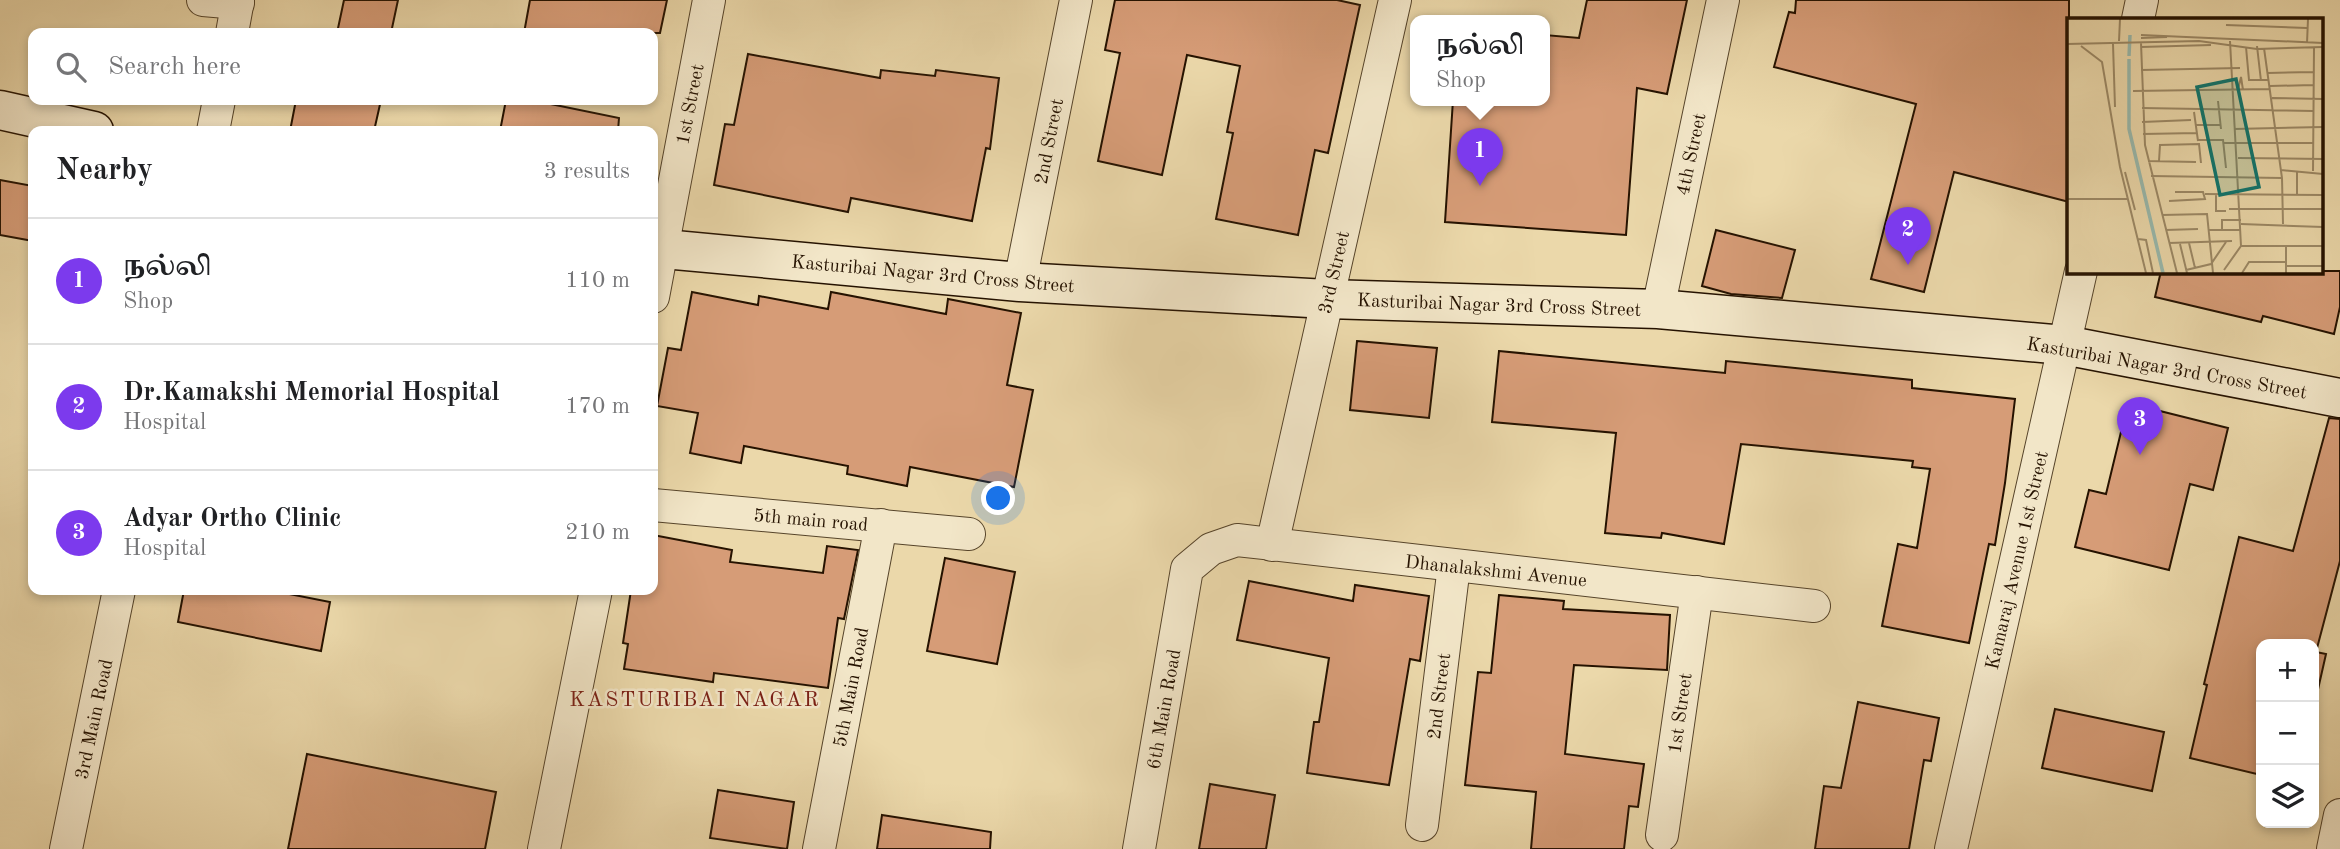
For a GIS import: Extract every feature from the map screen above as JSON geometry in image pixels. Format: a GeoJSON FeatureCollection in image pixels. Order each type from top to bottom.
{"type":"FeatureCollection","features":[{"type":"Feature","properties":{"kind":"street"},"geometry":{"type":"LineString","coordinates":[[203,0],[238,1],[233,28]]}},
{"type":"Feature","properties":{"kind":"street","name":"1st Street"},"geometry":{"type":"LineString","coordinates":[[658,244],[709,0]]}},
{"type":"Feature","properties":{"kind":"street","name":"2nd Street"},"geometry":{"type":"LineString","coordinates":[[1020,282],[1076,0]]}},
{"type":"Feature","properties":{"kind":"street","name":"3rd Street"},"geometry":{"type":"LineString","coordinates":[[1272,545],[1395,0]]}},
{"type":"Feature","properties":{"kind":"street","name":"4th Street"},"geometry":{"type":"LineString","coordinates":[[1658,309],[1723,0]]}},
{"type":"Feature","properties":{"kind":"street"},"geometry":{"type":"LineString","coordinates":[[2138,18],[2142,0]]}},
{"type":"Feature","properties":{"kind":"street"},"geometry":{"type":"LineString","coordinates":[[214,126],[218,105]]}},
{"type":"Feature","properties":{"kind":"street"},"geometry":{"type":"LineString","coordinates":[[0,110],[72,126]]}},
{"type":"Feature","properties":{"kind":"street","name":"Kasturibai Nagar 3rd Cross Street"},"geometry":{"type":"LineString","coordinates":[[658,249],[1020,282],[1327,299],[1658,309],[2064,345],[2340,398]]}},
{"type":"Feature","properties":{"kind":"street","name":"Kamaraj Avenue 1st Street"},"geometry":{"type":"LineString","coordinates":[[1951,849],[2081,273]]}},
{"type":"Feature","properties":{"kind":"street","name":"5th main road"},"geometry":{"type":"LineString","coordinates":[[658,505],[969,534]]}},
{"type":"Feature","properties":{"kind":"street","name":"5th Main Road"},"geometry":{"type":"LineString","coordinates":[[819,849],[881,526]]}},
{"type":"Feature","properties":{"kind":"street","name":"Dhanalakshmi Avenue"},"geometry":{"type":"LineString","coordinates":[[1187,569],[1211,549],[1237,540],[1814,606]]}},
{"type":"Feature","properties":{"kind":"street","name":"2nd Street"},"geometry":{"type":"LineString","coordinates":[[1422,825],[1454,566]]}},
{"type":"Feature","properties":{"kind":"street","name":"6th Main Road"},"geometry":{"type":"LineString","coordinates":[[1139,849],[1187,569]]}},
{"type":"Feature","properties":{"kind":"street","name":"1st Street"},"geometry":{"type":"LineString","coordinates":[[1662,835],[1697,592]]}},
{"type":"Feature","properties":{"kind":"street","name":"3rd Main Road"},"geometry":{"type":"LineString","coordinates":[[66,849],[118,595]]}},
{"type":"Feature","properties":{"kind":"street"},"geometry":{"type":"LineString","coordinates":[[544,849],[595,595]]}},
{"type":"Feature","properties":{"kind":"street"},"geometry":{"type":"LineString","coordinates":[[2333,849],[2340,814]]}},
{"type":"Feature","properties":{"kind":"building"},"geometry":{"type":"Polygon","coordinates":[[[344,0],[398,0],[392,28],[338,28],[344,0]]]}},
{"type":"Feature","properties":{"kind":"building"},"geometry":{"type":"Polygon","coordinates":[[[530,0],[667,0],[660,33],[658,28],[525,28],[530,0]]]}},
{"type":"Feature","properties":{"kind":"building"},"geometry":{"type":"Polygon","coordinates":[[[1115,0],[1337,0],[1360,5],[1328,153],[1315,150],[1298,235],[1216,219],[1233,133],[1227,132],[1240,66],[1187,55],[1162,175],[1098,161],[1120,53],[1105,50],[1115,0]]]}},
{"type":"Feature","properties":{"kind":"building"},"geometry":{"type":"Polygon","coordinates":[[[1587,0],[1687,0],[1667,94],[1637,88],[1626,235],[1445,222],[1453,106],[1550,106],[1550,35],[1579,38],[1587,0]]]}},
{"type":"Feature","properties":{"kind":"building"},"geometry":{"type":"Polygon","coordinates":[[[1796,0],[2069,0],[2067,201],[1954,172],[1924,292],[1871,279],[1916,104],[1774,67],[1789,12],[1795,13],[1796,0]]]}},
{"type":"Feature","properties":{"kind":"building"},"geometry":{"type":"Polygon","coordinates":[[[748,54],[880,78],[881,70],[935,76],[936,70],[999,78],[990,149],[986,148],[972,221],[851,198],[848,212],[714,185],[725,124],[734,125],[748,54]]]}},
{"type":"Feature","properties":{"kind":"building"},"geometry":{"type":"Polygon","coordinates":[[[295,105],[380,105],[375,126],[291,126],[295,105]]]}},
{"type":"Feature","properties":{"kind":"building"},"geometry":{"type":"Polygon","coordinates":[[[505,105],[555,105],[619,118],[618,126],[501,126],[505,105]]]}},
{"type":"Feature","properties":{"kind":"building"},"geometry":{"type":"Polygon","coordinates":[[[0,180],[28,185],[28,240],[0,235],[0,180]]]}},
{"type":"Feature","properties":{"kind":"building"},"geometry":{"type":"Polygon","coordinates":[[[1716,230],[1795,250],[1782,298],[1731,294],[1702,286],[1716,230]]]}},
{"type":"Feature","properties":{"kind":"building"},"geometry":{"type":"Polygon","coordinates":[[[2340,271],[2340,307],[2334,334],[2263,316],[2261,322],[2155,297],[2161,273],[2340,271]]]}},
{"type":"Feature","properties":{"kind":"building"},"geometry":{"type":"Polygon","coordinates":[[[692,292],[758,305],[759,296],[828,309],[831,292],[946,314],[948,299],[1021,313],[1007,385],[1033,390],[1014,487],[910,467],[907,486],[847,474],[848,466],[744,446],[741,463],[690,453],[698,413],[658,406],[668,348],[681,350],[692,292]]]}},
{"type":"Feature","properties":{"kind":"building"},"geometry":{"type":"Polygon","coordinates":[[[1357,341],[1437,348],[1429,418],[1350,410],[1357,341]]]}},
{"type":"Feature","properties":{"kind":"building"},"geometry":{"type":"Polygon","coordinates":[[[1499,351],[1725,373],[1726,361],[1912,380],[1912,388],[2015,399],[1995,545],[1989,544],[1969,643],[1882,626],[1898,544],[1917,548],[1930,469],[1912,467],[1913,461],[1741,444],[1724,544],[1662,533],[1661,538],[1605,533],[1616,433],[1492,422],[1499,351]]]}},
{"type":"Feature","properties":{"kind":"building"},"geometry":{"type":"Polygon","coordinates":[[[2128,403],[2228,428],[2213,490],[2190,484],[2169,570],[2075,547],[2089,490],[2106,494],[2128,403]]]}},
{"type":"Feature","properties":{"kind":"building"},"geometry":{"type":"Polygon","coordinates":[[[2329,418],[2340,419],[2340,561],[2319,641],[2256,639],[2256,774],[2190,758],[2207,685],[2204,684],[2239,537],[2293,551],[2329,418]]]}},
{"type":"Feature","properties":{"kind":"building"},"geometry":{"type":"Polygon","coordinates":[[[658,536],[732,550],[730,562],[823,573],[827,546],[858,550],[844,619],[838,618],[828,688],[714,673],[713,682],[624,669],[628,644],[623,643],[630,595],[658,595],[658,536]]]}},
{"type":"Feature","properties":{"kind":"building"},"geometry":{"type":"Polygon","coordinates":[[[945,558],[1015,572],[997,664],[927,651],[945,558]]]}},
{"type":"Feature","properties":{"kind":"building"},"geometry":{"type":"Polygon","coordinates":[[[1249,581],[1353,601],[1355,585],[1429,596],[1420,661],[1410,659],[1389,785],[1307,773],[1314,722],[1319,722],[1329,658],[1237,640],[1249,581]]]}},
{"type":"Feature","properties":{"kind":"building"},"geometry":{"type":"Polygon","coordinates":[[[183,595],[294,595],[330,602],[321,651],[178,622],[183,595]]]}},
{"type":"Feature","properties":{"kind":"building"},"geometry":{"type":"Polygon","coordinates":[[[1499,595],[1564,601],[1563,609],[1670,615],[1667,670],[1574,665],[1565,754],[1644,764],[1638,807],[1629,806],[1624,849],[1531,849],[1536,792],[1465,785],[1478,672],[1491,673],[1499,595]]]}},
{"type":"Feature","properties":{"kind":"building"},"geometry":{"type":"Polygon","coordinates":[[[2319,653],[2326,654],[2319,685],[2319,653]]]}},
{"type":"Feature","properties":{"kind":"building"},"geometry":{"type":"Polygon","coordinates":[[[1858,702],[1939,718],[1931,761],[1924,760],[1909,849],[1815,849],[1824,786],[1841,788],[1858,702]]]}},
{"type":"Feature","properties":{"kind":"building"},"geometry":{"type":"Polygon","coordinates":[[[2055,709],[2164,732],[2152,791],[2042,768],[2055,709]]]}},
{"type":"Feature","properties":{"kind":"building"},"geometry":{"type":"Polygon","coordinates":[[[307,754],[496,792],[485,849],[288,849],[307,754]]]}},
{"type":"Feature","properties":{"kind":"building"},"geometry":{"type":"Polygon","coordinates":[[[1210,784],[1275,795],[1266,849],[1199,849],[1210,784]]]}},
{"type":"Feature","properties":{"kind":"building"},"geometry":{"type":"Polygon","coordinates":[[[718,790],[794,802],[787,849],[710,838],[718,790]]]}},
{"type":"Feature","properties":{"kind":"building"},"geometry":{"type":"Polygon","coordinates":[[[882,815],[991,832],[990,849],[877,849],[882,815]]]}},
{"type":"Feature","properties":{"kind":"place","name":"நல்லி"},"geometry":{"type":"Point","coordinates":[1480,186]}},
{"type":"Feature","properties":{"kind":"place","name":"Dr.Kamakshi Memorial Hospital"},"geometry":{"type":"Point","coordinates":[1908,265]}},
{"type":"Feature","properties":{"kind":"place","name":"Adyar Ortho Clinic"},"geometry":{"type":"Point","coordinates":[2140,455]}},
{"type":"Feature","properties":{"kind":"district","name":"KASTURIBAI NAGAR"},"geometry":{"type":"Point","coordinates":[695,699]}}]}
